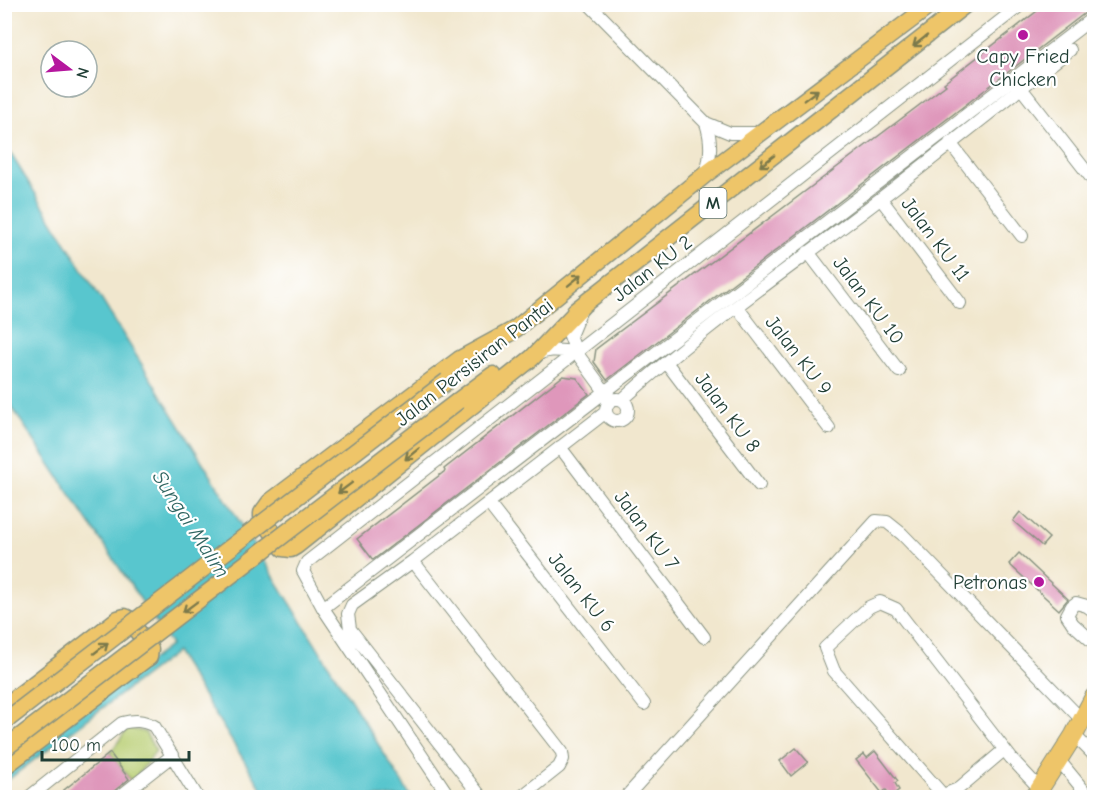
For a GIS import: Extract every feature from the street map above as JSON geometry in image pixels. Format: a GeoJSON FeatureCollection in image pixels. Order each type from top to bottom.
{"type":"FeatureCollection","features":[{"type":"Feature","properties":{"kind":"highway"},"geometry":{"type":"LineString","coordinates":[[1037,793],[1087,715]]}},
{"type":"Feature","properties":{"kind":"main road","name":"Jalan Persisiran Pantai"},"geometry":{"type":"LineString","coordinates":[[4,722],[517,328],[758,133],[932,4]]}},
{"type":"Feature","properties":{"kind":"main road","name":"Jalan Persisiran Pantai"},"geometry":{"type":"LineString","coordinates":[[4,749],[582,306],[966,4]]}},
{"type":"Feature","properties":{"kind":"main road"},"geometry":{"type":"LineString","coordinates":[[517,328],[460,359],[270,502],[262,513],[262,517],[283,548],[291,549],[532,358],[582,306]]}},
{"type":"Feature","properties":{"kind":"main road"},"geometry":{"type":"LineString","coordinates":[[4,707],[118,619],[125,617],[129,619],[150,649],[149,657],[4,767]]}},
{"type":"Feature","properties":{"kind":"street"},"geometry":{"type":"LineString","coordinates":[[589,4],[706,123],[730,133],[758,133]]}},
{"type":"Feature","properties":{"kind":"street","name":"Jalan KU 2"},"geometry":{"type":"LineString","coordinates":[[323,608],[303,571],[307,561],[1022,4]]}},
{"type":"Feature","properties":{"kind":"street"},"geometry":{"type":"LineString","coordinates":[[482,798],[350,629],[348,614],[352,605],[413,561],[560,447],[611,401],[1095,17]]}},
{"type":"Feature","properties":{"kind":"street"},"geometry":{"type":"LineString","coordinates":[[450,798],[323,608],[666,362],[808,252],[881,199],[1070,50]]}},
{"type":"Feature","properties":{"kind":"street"},"geometry":{"type":"LineString","coordinates":[[1021,88],[1093,180]]}},
{"type":"Feature","properties":{"kind":"street"},"geometry":{"type":"LineString","coordinates":[[706,123],[711,138],[706,174]]}},
{"type":"Feature","properties":{"kind":"street"},"geometry":{"type":"LineString","coordinates":[[950,143],[1022,236]]}},
{"type":"Feature","properties":{"kind":"street","name":"Jalan KU 11"},"geometry":{"type":"LineString","coordinates":[[881,199],[960,303]]}},
{"type":"Feature","properties":{"kind":"street","name":"Jalan KU 10"},"geometry":{"type":"LineString","coordinates":[[808,252],[899,371]]}},
{"type":"Feature","properties":{"kind":"street"},"geometry":{"type":"LineString","coordinates":[[582,306],[570,336],[576,352],[611,401]]}},
{"type":"Feature","properties":{"kind":"street","name":"Jalan KU 9"},"geometry":{"type":"LineString","coordinates":[[737,307],[830,428]]}},
{"type":"Feature","properties":{"kind":"street"},"geometry":{"type":"LineString","coordinates":[[532,358],[544,351],[576,352]]}},
{"type":"Feature","properties":{"kind":"street","name":"Jalan KU 8"},"geometry":{"type":"LineString","coordinates":[[666,362],[759,485]]}},
{"type":"Feature","properties":{"kind":"street","name":"Jalan KU 7"},"geometry":{"type":"LineString","coordinates":[[560,447],[704,637]]}},
{"type":"Feature","properties":{"kind":"street","name":"Jalan KU 6"},"geometry":{"type":"LineString","coordinates":[[488,503],[644,704]]}},
{"type":"Feature","properties":{"kind":"street"},"geometry":{"type":"LineString","coordinates":[[626,798],[876,521],[887,522],[902,534],[1087,715],[1095,755]]}},
{"type":"Feature","properties":{"kind":"street"},"geometry":{"type":"LineString","coordinates":[[413,561],[562,752],[563,759],[559,767],[520,798]]}},
{"type":"Feature","properties":{"kind":"street"},"geometry":{"type":"LineString","coordinates":[[1004,750],[958,789],[943,795],[834,671],[825,648],[869,607],[880,602],[896,609],[1037,793]]}},
{"type":"Feature","properties":{"kind":"street"},"geometry":{"type":"LineString","coordinates":[[1095,611],[1076,603],[1067,615],[1073,624],[1095,643]]}},
{"type":"Feature","properties":{"kind":"street"},"geometry":{"type":"LineString","coordinates":[[28,798],[122,723],[143,720],[154,726],[174,755],[198,798]]}},
{"type":"Feature","properties":{"kind":"street"},"geometry":{"type":"LineString","coordinates":[[118,798],[174,755]]}},
{"type":"Feature","properties":{"kind":"street"},"geometry":{"type":"LineString","coordinates":[[1058,759],[1090,798]]}},
{"type":"Feature","properties":{"kind":"green space"},"geometry":{"type":"Polygon","coordinates":[[[128,728],[145,732],[156,751],[132,782],[110,753],[128,728]]]}},
{"type":"Feature","properties":{"kind":"water","name":"Sungai Malim"},"geometry":{"type":"Polygon","coordinates":[[[4,143],[411,797],[267,797],[176,652],[5,782],[5,770],[171,645],[5,397],[4,143]]]}},
{"type":"Feature","properties":{"kind":"building"},"geometry":{"type":"Polygon","coordinates":[[[1095,4],[1095,9],[1089,10],[607,380],[594,362],[596,349],[946,85],[944,83],[1045,5],[1095,4]]]}},
{"type":"Feature","properties":{"kind":"building"},"geometry":{"type":"Polygon","coordinates":[[[563,376],[577,378],[589,394],[373,560],[357,539],[563,376]]]}},
{"type":"Feature","properties":{"kind":"building"},"geometry":{"type":"Polygon","coordinates":[[[1020,512],[1049,538],[1042,546],[1013,521],[1020,512]]]}},
{"type":"Feature","properties":{"kind":"building","name":"Petronas"},"geometry":{"type":"Polygon","coordinates":[[[1019,553],[1068,599],[1059,610],[1009,564],[1019,553]]]}},
{"type":"Feature","properties":{"kind":"building"},"geometry":{"type":"Polygon","coordinates":[[[796,748],[808,762],[791,776],[780,761],[796,748]]]}},
{"type":"Feature","properties":{"kind":"building"},"geometry":{"type":"Polygon","coordinates":[[[875,751],[898,781],[895,783],[899,790],[891,796],[886,790],[882,793],[856,760],[864,754],[867,758],[875,751]]]}},
{"type":"Feature","properties":{"kind":"building"},"geometry":{"type":"Polygon","coordinates":[[[110,753],[129,779],[113,792],[110,798],[54,798],[110,753]]]}},
{"type":"Feature","properties":{"kind":"place","name":"Capy Fried Chicken"},"geometry":{"type":"Point","coordinates":[1023,35]}},
{"type":"Feature","properties":{"kind":"place","name":"Petronas"},"geometry":{"type":"Point","coordinates":[1039,582]}}]}
